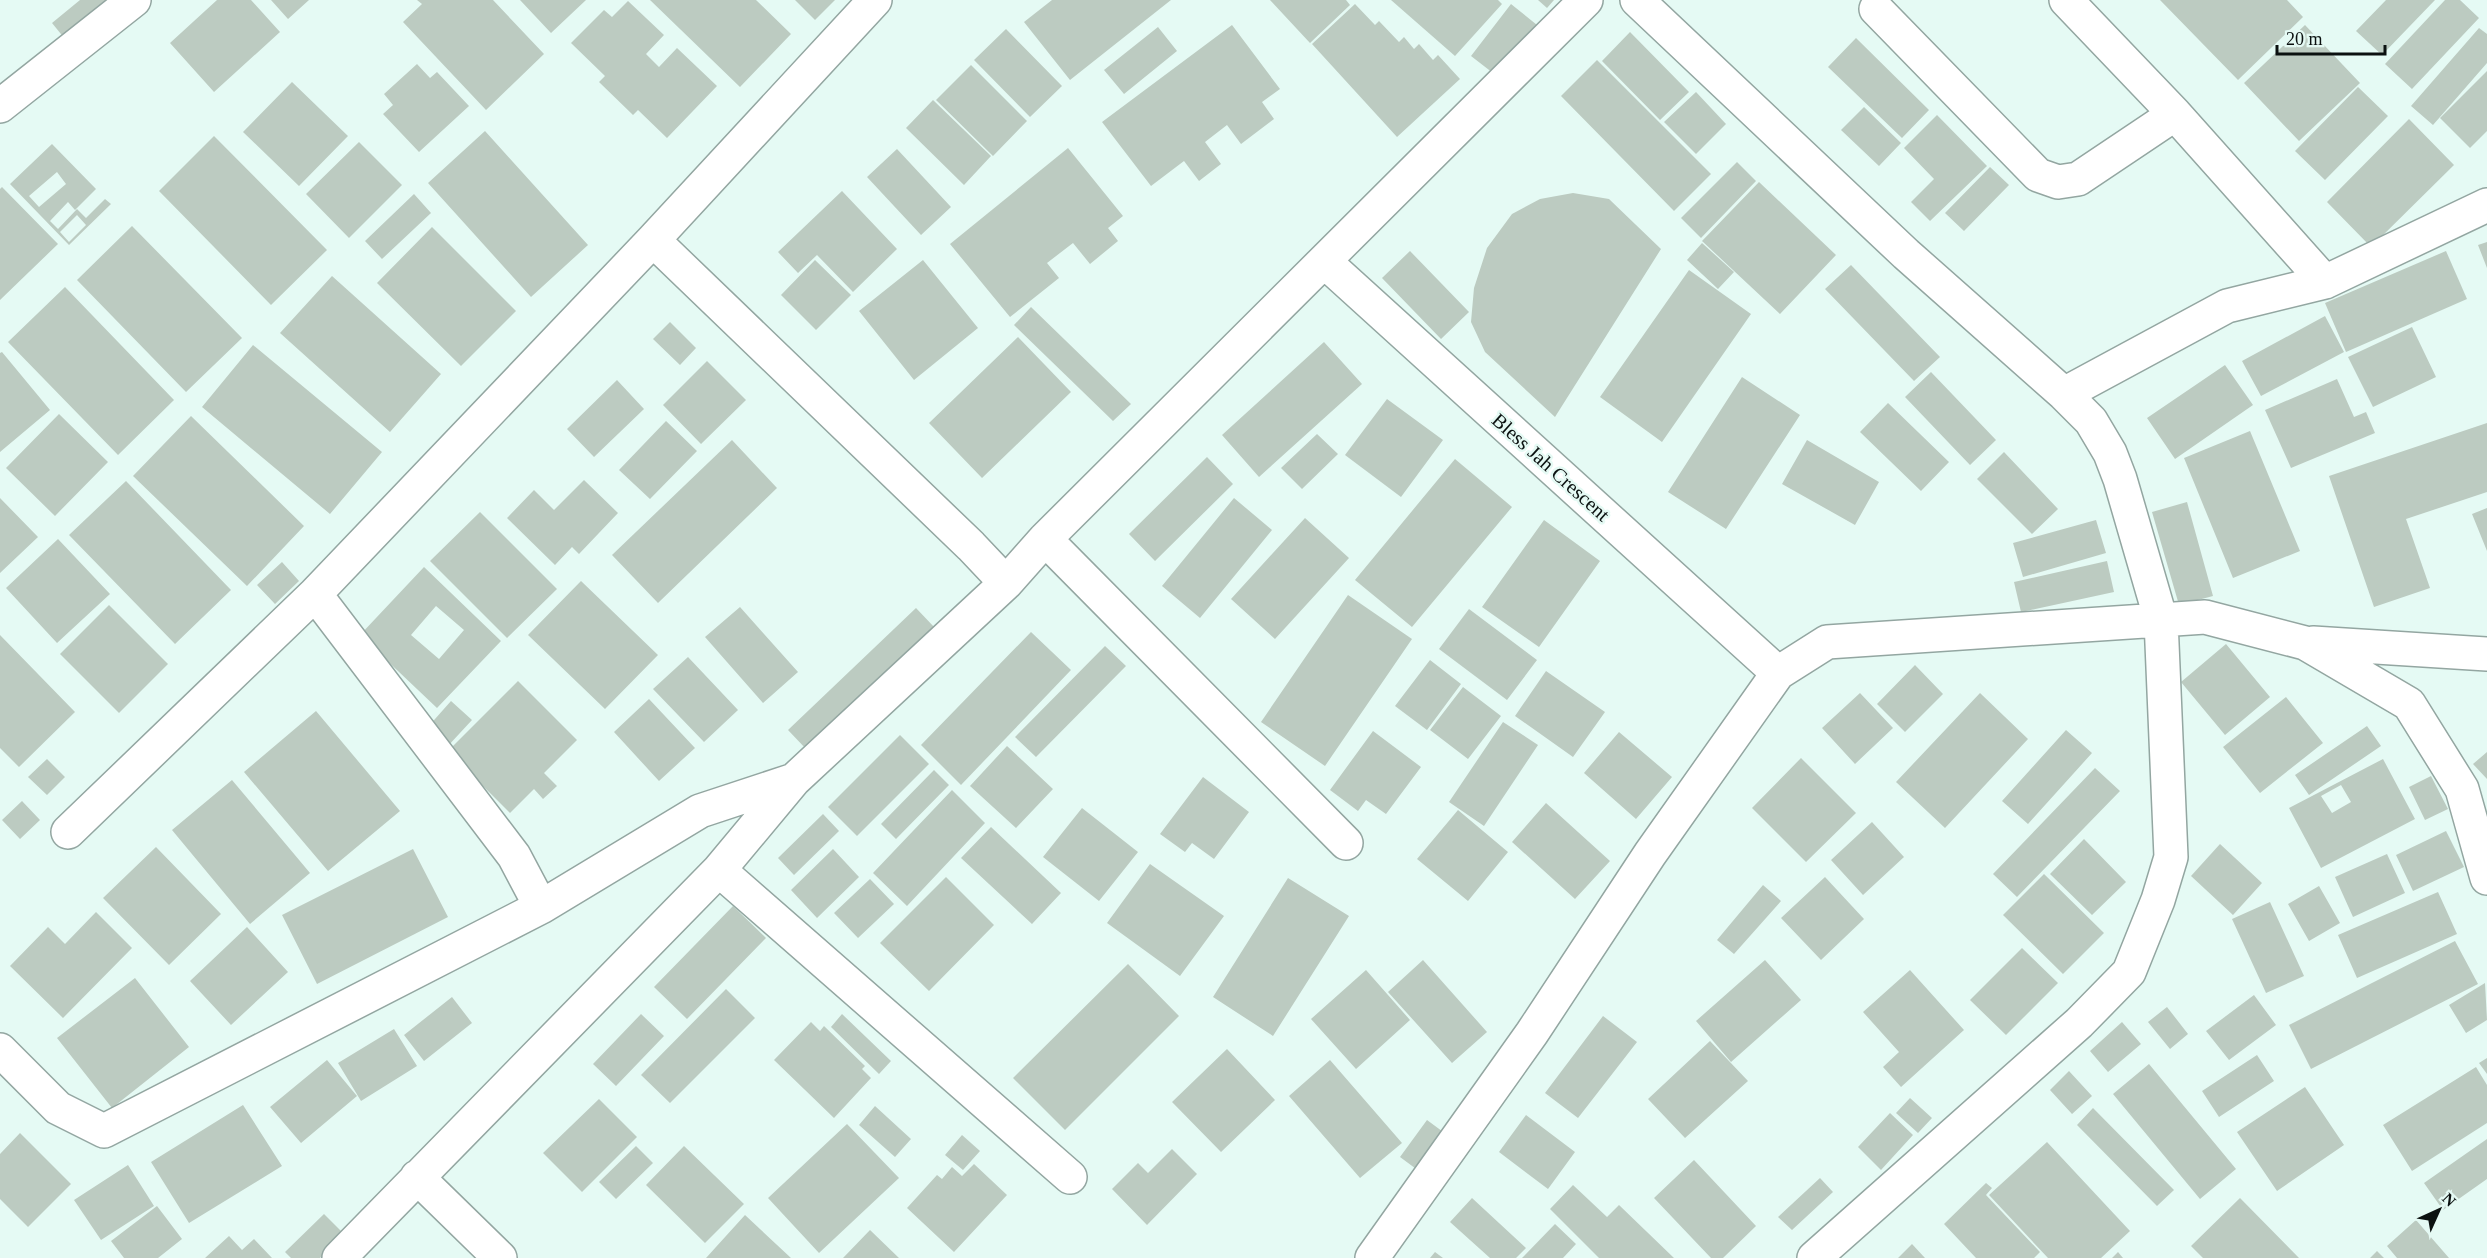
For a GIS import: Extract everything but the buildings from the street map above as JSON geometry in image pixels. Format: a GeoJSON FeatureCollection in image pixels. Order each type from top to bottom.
{"type":"FeatureCollection","features":[{"type":"Feature","properties":{"kind":"street"},"geometry":{"type":"LineString","coordinates":[[0,106],[134,0]]}},
{"type":"Feature","properties":{"kind":"street"},"geometry":{"type":"LineString","coordinates":[[68,832],[315,594],[653,240],[875,0]]}},
{"type":"Feature","properties":{"kind":"street"},"geometry":{"type":"LineString","coordinates":[[339,1258],[719,870],[794,780],[1006,583],[1045,539],[1586,0]]}},
{"type":"Feature","properties":{"kind":"street"},"geometry":{"type":"LineString","coordinates":[[1638,0],[1906,254],[2064,394],[2091,421],[2110,453],[2161,620],[2171,857],[2158,900],[2129,972],[2079,1023],[1814,1258]]}},
{"type":"Feature","properties":{"kind":"street"},"geometry":{"type":"LineString","coordinates":[[2067,0],[2175,114],[2325,282]]}},
{"type":"Feature","properties":{"kind":"street"},"geometry":{"type":"LineString","coordinates":[[1876,3],[2038,175],[2058,182],[2078,179],[2175,114]]}},
{"type":"Feature","properties":{"kind":"street"},"geometry":{"type":"LineString","coordinates":[[2064,394],[2227,306],[2325,282],[2487,204]]}},
{"type":"Feature","properties":{"kind":"street"},"geometry":{"type":"LineString","coordinates":[[653,240],[971,546],[1006,583]]}},
{"type":"Feature","properties":{"kind":"street","name":"Bless Jah Crescent"},"geometry":{"type":"LineString","coordinates":[[1324,261],[1778,673]]}},
{"type":"Feature","properties":{"kind":"street"},"geometry":{"type":"LineString","coordinates":[[1045,539],[1346,843]]}},
{"type":"Feature","properties":{"kind":"street"},"geometry":{"type":"LineString","coordinates":[[315,594],[514,856],[541,907]]}},
{"type":"Feature","properties":{"kind":"street"},"geometry":{"type":"LineString","coordinates":[[1372,1258],[1532,1033],[1650,854],[1778,673],[1827,642],[2205,617],[2305,643],[2487,654]]}},
{"type":"Feature","properties":{"kind":"street"},"geometry":{"type":"LineString","coordinates":[[2305,643],[2409,704],[2462,789],[2487,878]]}},
{"type":"Feature","properties":{"kind":"street"},"geometry":{"type":"LineString","coordinates":[[0,1050],[58,1108],[104,1131],[541,907],[700,811],[794,780]]}},
{"type":"Feature","properties":{"kind":"street"},"geometry":{"type":"LineString","coordinates":[[719,870],[1070,1177]]}},
{"type":"Feature","properties":{"kind":"street"},"geometry":{"type":"LineString","coordinates":[[417,1177],[500,1258]]}}]}
